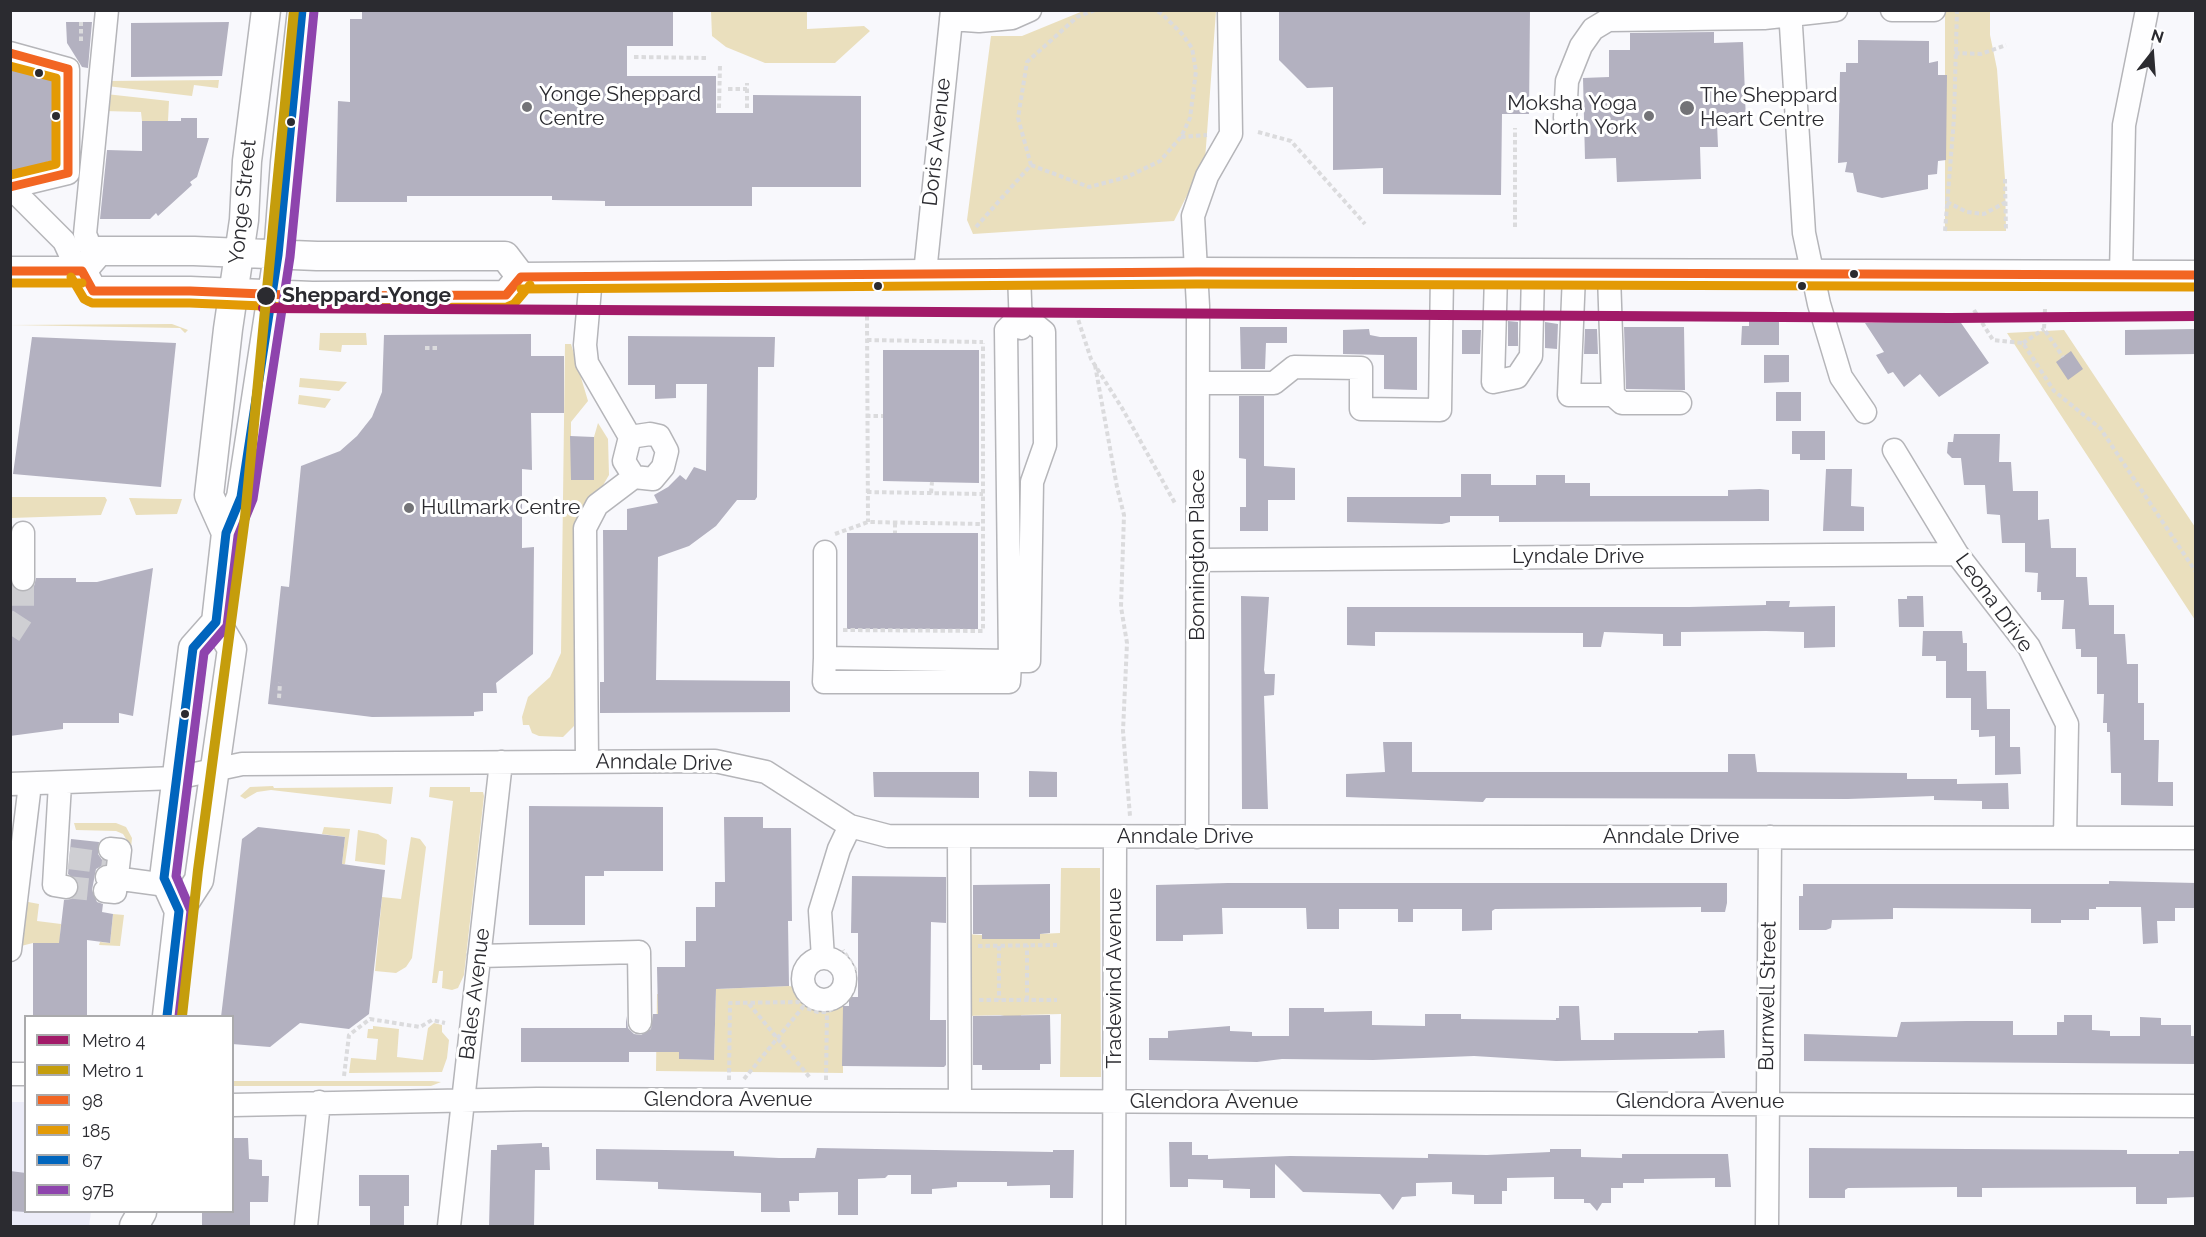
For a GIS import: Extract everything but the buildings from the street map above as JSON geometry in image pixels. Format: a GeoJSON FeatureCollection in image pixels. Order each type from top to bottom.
{"type":"FeatureCollection","features":[{"type":"Feature","properties":{"kind":"main road","name":"Yonge Street"},"geometry":{"type":"LineString","coordinates":[[226,533],[209,495],[239,253],[247,161],[267,10]]}},
{"type":"Feature","properties":{"kind":"main road","name":"Yonge Street"},"geometry":{"type":"LineString","coordinates":[[216,622],[226,533],[241,497],[278,255],[285,162],[302,10]]}},
{"type":"Feature","properties":{"kind":"main road"},"geometry":{"type":"LineString","coordinates":[[10,271],[239,253],[505,256],[521,277]]}},
{"type":"Feature","properties":{"kind":"main road"},"geometry":{"type":"LineString","coordinates":[[84,264],[93,291],[272,295],[506,296],[521,277]]}},
{"type":"Feature","properties":{"kind":"main road"},"geometry":{"type":"LineString","coordinates":[[521,277],[1197,272],[1812,276],[2196,275]]}},
{"type":"Feature","properties":{"kind":"main road"},"geometry":{"type":"LineString","coordinates":[[167,1015],[179,911],[199,880],[195,775],[193,648],[216,622],[232,649],[195,775],[164,878],[179,911]]}},
{"type":"Feature","properties":{"kind":"main road"},"geometry":{"type":"LineString","coordinates":[[134,1227],[142,1213]]}},
{"type":"Feature","properties":{"kind":"main road"},"geometry":{"type":"LineString","coordinates":[[143,1213],[150,1227]]}},
{"type":"Feature","properties":{"kind":"street"},"geometry":{"type":"LineString","coordinates":[[10,187],[64,242],[70,254],[84,264],[89,244],[85,234],[107,10]]}},
{"type":"Feature","properties":{"kind":"street"},"geometry":{"type":"LineString","coordinates":[[951,15],[979,21],[1012,18],[1030,10]]}},
{"type":"Feature","properties":{"kind":"street","name":"Bonnington Place"},"geometry":{"type":"LineString","coordinates":[[1197,837],[1198,383],[1197,272],[1193,216],[1207,176],[1231,134],[1229,10]]}},
{"type":"Feature","properties":{"kind":"street"},"geometry":{"type":"LineString","coordinates":[[1565,118],[1567,81],[1581,46],[1600,24],[1608,20],[1836,10]]}},
{"type":"Feature","properties":{"kind":"street"},"geometry":{"type":"LineString","coordinates":[[1892,10],[1934,10]]}},
{"type":"Feature","properties":{"kind":"street"},"geometry":{"type":"LineString","coordinates":[[2121,275],[2124,125],[2147,10]]}},
{"type":"Feature","properties":{"kind":"street"},"geometry":{"type":"LineString","coordinates":[[1790,13],[1803,225],[1812,276],[1841,377],[1865,412]]}},
{"type":"Feature","properties":{"kind":"street","name":"Doris Avenue"},"geometry":{"type":"LineString","coordinates":[[925,273],[951,15]]}},
{"type":"Feature","properties":{"kind":"street"},"geometry":{"type":"LineString","coordinates":[[10,53],[68,69],[68,173],[10,187]]}},
{"type":"Feature","properties":{"kind":"street"},"geometry":{"type":"LineString","coordinates":[[1019,273],[1022,314],[1019,421]]}},
{"type":"Feature","properties":{"kind":"street"},"geometry":{"type":"LineString","coordinates":[[1198,383],[1274,384],[1294,368],[1361,368],[1361,409],[1440,410],[1442,273]]}},
{"type":"Feature","properties":{"kind":"street"},"geometry":{"type":"LineString","coordinates":[[1496,275],[1493,382],[1517,377],[1531,356],[1533,274]]}},
{"type":"Feature","properties":{"kind":"street"},"geometry":{"type":"LineString","coordinates":[[1574,274],[1569,395],[1613,395],[1622,403],[1680,403]]}},
{"type":"Feature","properties":{"kind":"street"},"geometry":{"type":"LineString","coordinates":[[1609,275],[1613,395]]}},
{"type":"Feature","properties":{"kind":"street"},"geometry":{"type":"LineString","coordinates":[[591,277],[585,345],[586,363],[630,437],[624,461],[634,477]]}},
{"type":"Feature","properties":{"kind":"street"},"geometry":{"type":"LineString","coordinates":[[1010,661],[1006,330],[1022,314]]}},
{"type":"Feature","properties":{"kind":"street"},"geometry":{"type":"LineString","coordinates":[[825,552],[825,658],[1029,661],[1032,482],[1045,445],[1044,332],[1022,314]]}},
{"type":"Feature","properties":{"kind":"street"},"geometry":{"type":"LineString","coordinates":[[1531,356],[1570,360]]}},
{"type":"Feature","properties":{"kind":"street"},"geometry":{"type":"LineString","coordinates":[[587,762],[585,528],[597,505],[634,477],[653,479],[663,467],[667,451],[659,436],[650,434],[630,437]]}},
{"type":"Feature","properties":{"kind":"street","name":"Leona Drive"},"geometry":{"type":"LineString","coordinates":[[1894,450],[1957,554],[2029,647],[2067,724],[2065,838]]}},
{"type":"Feature","properties":{"kind":"street"},"geometry":{"type":"LineString","coordinates":[[1008,483],[1032,482]]}},
{"type":"Feature","properties":{"kind":"street"},"geometry":{"type":"LineString","coordinates":[[22,533],[23,579]]}},
{"type":"Feature","properties":{"kind":"street","name":"Lyndale Drive"},"geometry":{"type":"LineString","coordinates":[[1198,560],[1957,554]]}},
{"type":"Feature","properties":{"kind":"street","name":"Anndale Drive"},"geometry":{"type":"LineString","coordinates":[[20,784],[60,784],[195,775],[242,764],[715,760],[750,766],[782,781],[850,826],[888,836],[959,837],[1122,829],[1197,837],[2196,838]]}},
{"type":"Feature","properties":{"kind":"street","name":"Bales Avenue"},"geometry":{"type":"LineString","coordinates":[[449,1227],[501,762]]}},
{"type":"Feature","properties":{"kind":"street"},"geometry":{"type":"LineString","coordinates":[[10,950],[20,784]]}},
{"type":"Feature","properties":{"kind":"street"},"geometry":{"type":"LineString","coordinates":[[60,784],[63,862]]}},
{"type":"Feature","properties":{"kind":"street"},"geometry":{"type":"LineString","coordinates":[[823,958],[820,911],[839,849],[850,826]]}},
{"type":"Feature","properties":{"kind":"street","name":"Tradewind Avenue"},"geometry":{"type":"LineString","coordinates":[[1114,1227],[1114,1102],[1122,829]]}},
{"type":"Feature","properties":{"kind":"street"},"geometry":{"type":"LineString","coordinates":[[959,837],[960,1101]]}},
{"type":"Feature","properties":{"kind":"street","name":"Burnwell Street"},"geometry":{"type":"LineString","coordinates":[[1767,1227],[1770,837]]}},
{"type":"Feature","properties":{"kind":"street"},"geometry":{"type":"LineString","coordinates":[[111,870],[166,885]]}},
{"type":"Feature","properties":{"kind":"street"},"geometry":{"type":"LineString","coordinates":[[479,956],[639,952],[640,1022]]}},
{"type":"Feature","properties":{"kind":"street","name":"Glendora Avenue"},"geometry":{"type":"LineString","coordinates":[[234,1105],[463,1100],[1767,1102],[2196,1106]]}},
{"type":"Feature","properties":{"kind":"street"},"geometry":{"type":"LineString","coordinates":[[306,1227],[319,1102]]}},
{"type":"Feature","properties":{"kind":"path"},"geometry":{"type":"LineString","coordinates":[[1031,165],[1018,118],[1027,62],[1077,17],[1095,10]]}},
{"type":"Feature","properties":{"kind":"path"},"geometry":{"type":"LineString","coordinates":[[1031,165],[1089,187],[1128,177],[1160,160],[1181,137],[1190,118],[1196,71],[1192,48],[1175,27],[1155,10]]}},
{"type":"Feature","properties":{"kind":"path"},"geometry":{"type":"LineString","coordinates":[[1945,231],[1954,118],[1954,53],[1957,10]]}},
{"type":"Feature","properties":{"kind":"path"},"geometry":{"type":"LineString","coordinates":[[81,22],[81,41]]}},
{"type":"Feature","properties":{"kind":"path"},"geometry":{"type":"LineString","coordinates":[[1954,53],[1981,54],[2006,45]]}},
{"type":"Feature","properties":{"kind":"path"},"geometry":{"type":"LineString","coordinates":[[634,57],[708,58]]}},
{"type":"Feature","properties":{"kind":"path"},"geometry":{"type":"LineString","coordinates":[[719,108],[720,65]]}},
{"type":"Feature","properties":{"kind":"path"},"geometry":{"type":"LineString","coordinates":[[747,83],[747,108]]}},
{"type":"Feature","properties":{"kind":"path"},"geometry":{"type":"LineString","coordinates":[[728,89],[747,89]]}},
{"type":"Feature","properties":{"kind":"path"},"geometry":{"type":"LineString","coordinates":[[1515,128],[1515,227]]}},
{"type":"Feature","properties":{"kind":"path"},"geometry":{"type":"LineString","coordinates":[[1258,132],[1291,141],[1365,224]]}},
{"type":"Feature","properties":{"kind":"path"},"geometry":{"type":"LineString","coordinates":[[976,227],[1031,165]]}},
{"type":"Feature","properties":{"kind":"path"},"geometry":{"type":"LineString","coordinates":[[2005,179],[2006,231]]}},
{"type":"Feature","properties":{"kind":"path"},"geometry":{"type":"LineString","coordinates":[[1947,202],[1967,212],[1984,214],[2006,202]]}},
{"type":"Feature","properties":{"kind":"path"},"geometry":{"type":"LineString","coordinates":[[1974,309],[1993,340],[2023,343],[2044,329]]}},
{"type":"Feature","properties":{"kind":"path"},"geometry":{"type":"LineString","coordinates":[[2045,309],[2044,329],[2062,357]]}},
{"type":"Feature","properties":{"kind":"path"},"geometry":{"type":"LineString","coordinates":[[1076,313],[1095,365],[1124,515],[1120,607],[1127,644],[1122,829]]}},
{"type":"Feature","properties":{"kind":"path"},"geometry":{"type":"LineString","coordinates":[[867,316],[868,522]]}},
{"type":"Feature","properties":{"kind":"path"},"geometry":{"type":"LineString","coordinates":[[867,340],[1006,343]]}},
{"type":"Feature","properties":{"kind":"path"},"geometry":{"type":"LineString","coordinates":[[826,630],[983,631],[983,342]]}},
{"type":"Feature","properties":{"kind":"path"},"geometry":{"type":"LineString","coordinates":[[2023,343],[2054,391],[2100,428],[2196,572]]}},
{"type":"Feature","properties":{"kind":"path"},"geometry":{"type":"LineString","coordinates":[[425,348],[439,348]]}},
{"type":"Feature","properties":{"kind":"path"},"geometry":{"type":"LineString","coordinates":[[1095,365],[1178,507]]}},
{"type":"Feature","properties":{"kind":"path"},"geometry":{"type":"LineString","coordinates":[[866,416],[883,416]]}},
{"type":"Feature","properties":{"kind":"path"},"geometry":{"type":"LineString","coordinates":[[932,483],[932,493]]}},
{"type":"Feature","properties":{"kind":"path"},"geometry":{"type":"LineString","coordinates":[[867,492],[983,494]]}},
{"type":"Feature","properties":{"kind":"path"},"geometry":{"type":"LineString","coordinates":[[825,552],[825,537],[868,522],[982,524]]}},
{"type":"Feature","properties":{"kind":"path"},"geometry":{"type":"LineString","coordinates":[[895,523],[896,533]]}},
{"type":"Feature","properties":{"kind":"path"},"geometry":{"type":"LineString","coordinates":[[279,698],[280,683]]}},
{"type":"Feature","properties":{"kind":"path"},"geometry":{"type":"LineString","coordinates":[[1027,1000],[1028,945]]}},
{"type":"Feature","properties":{"kind":"path"},"geometry":{"type":"LineString","coordinates":[[960,946],[1057,945]]}},
{"type":"Feature","properties":{"kind":"path"},"geometry":{"type":"LineString","coordinates":[[999,946],[999,1000]]}},
{"type":"Feature","properties":{"kind":"path"},"geometry":{"type":"LineString","coordinates":[[960,1000],[1057,1000]]}},
{"type":"Feature","properties":{"kind":"path"},"geometry":{"type":"LineString","coordinates":[[729,1080],[730,1003],[798,1002],[803,1007]]}},
{"type":"Feature","properties":{"kind":"path"},"geometry":{"type":"LineString","coordinates":[[749,1003],[811,1079]]}},
{"type":"Feature","properties":{"kind":"path"},"geometry":{"type":"LineString","coordinates":[[826,1012],[826,1080]]}},
{"type":"Feature","properties":{"kind":"path"},"geometry":{"type":"LineString","coordinates":[[344,1076],[349,1035],[370,1018],[420,1026],[432,1020],[445,1023]]}},
{"type":"Feature","properties":{"kind":"shaded area"},"geometry":{"type":"Polygon","coordinates":[[[711,11],[807,11],[807,29],[864,26],[870,31],[835,63],[765,63],[726,47],[712,36],[711,11]]]}},
{"type":"Feature","properties":{"kind":"shaded area"},"geometry":{"type":"Polygon","coordinates":[[[1083,11],[1216,11],[1205,160],[1174,221],[973,234],[967,220],[991,36],[1022,36],[1083,11]]]}},
{"type":"Feature","properties":{"kind":"shaded area"},"geometry":{"type":"Polygon","coordinates":[[[1945,11],[1990,11],[1990,35],[1997,69],[2005,179],[2006,231],[1945,231],[1945,11]]]}},
{"type":"Feature","properties":{"kind":"shaded area"},"geometry":{"type":"Polygon","coordinates":[[[219,80],[218,88],[194,85],[192,96],[107,86],[108,81],[219,80]]]}},
{"type":"Feature","properties":{"kind":"shaded area"},"geometry":{"type":"Polygon","coordinates":[[[106,94],[169,101],[168,121],[142,121],[141,112],[104,111],[106,94]]]}},
{"type":"Feature","properties":{"kind":"shaded area"},"geometry":{"type":"Polygon","coordinates":[[[172,324],[188,330],[185,333],[180,328],[10,325],[172,324]]]}},
{"type":"Feature","properties":{"kind":"shaded area"},"geometry":{"type":"Polygon","coordinates":[[[2064,330],[2195,527],[2195,620],[2007,333],[2064,330]]]}},
{"type":"Feature","properties":{"kind":"shaded area"},"geometry":{"type":"Polygon","coordinates":[[[320,333],[366,333],[367,345],[342,345],[341,352],[319,350],[320,333]]]}},
{"type":"Feature","properties":{"kind":"shaded area"},"geometry":{"type":"Polygon","coordinates":[[[565,344],[571,344],[588,401],[571,422],[571,479],[594,479],[594,437],[598,423],[608,439],[609,475],[574,535],[574,726],[563,737],[539,736],[532,733],[529,725],[523,725],[522,717],[528,697],[550,677],[561,653],[565,344]]]}},
{"type":"Feature","properties":{"kind":"shaded area"},"geometry":{"type":"Polygon","coordinates":[[[300,378],[347,382],[339,391],[299,387],[300,378]]]}},
{"type":"Feature","properties":{"kind":"shaded area"},"geometry":{"type":"Polygon","coordinates":[[[299,395],[331,399],[325,408],[298,404],[299,395]]]}},
{"type":"Feature","properties":{"kind":"shaded area"},"geometry":{"type":"Polygon","coordinates":[[[11,497],[105,497],[107,500],[101,515],[11,518],[11,497]]]}},
{"type":"Feature","properties":{"kind":"shaded area"},"geometry":{"type":"Polygon","coordinates":[[[129,498],[182,499],[177,514],[136,515],[129,498]]]}},
{"type":"Feature","properties":{"kind":"shaded area"},"geometry":{"type":"Polygon","coordinates":[[[273,786],[274,788],[393,787],[391,804],[271,790],[257,792],[245,799],[240,796],[250,787],[273,786]]]}},
{"type":"Feature","properties":{"kind":"shaded area"},"geometry":{"type":"Polygon","coordinates":[[[430,787],[470,787],[470,792],[483,792],[484,796],[464,975],[458,988],[452,990],[442,988],[443,971],[439,971],[437,983],[432,983],[453,801],[429,797],[430,787]]]}},
{"type":"Feature","properties":{"kind":"shaded area"},"geometry":{"type":"Polygon","coordinates":[[[74,823],[116,823],[126,827],[132,838],[130,858],[128,857],[128,842],[123,834],[116,831],[76,830],[74,823]]]}},
{"type":"Feature","properties":{"kind":"shaded area"},"geometry":{"type":"Polygon","coordinates":[[[324,827],[350,829],[345,864],[342,864],[345,837],[322,834],[324,827]]]}},
{"type":"Feature","properties":{"kind":"shaded area"},"geometry":{"type":"Polygon","coordinates":[[[358,830],[378,834],[387,840],[385,865],[355,861],[358,830]]]}},
{"type":"Feature","properties":{"kind":"shaded area"},"geometry":{"type":"Polygon","coordinates":[[[411,837],[420,839],[426,847],[412,958],[406,967],[396,973],[375,971],[382,897],[401,899],[411,837]]]}},
{"type":"Feature","properties":{"kind":"shaded area"},"geometry":{"type":"Polygon","coordinates":[[[1061,868],[1100,868],[1101,1077],[1060,1077],[1061,1014],[1021,1015],[1021,1020],[1000,1015],[967,1016],[966,934],[1039,939],[1040,934],[1060,933],[1061,868]]]}},
{"type":"Feature","properties":{"kind":"shaded area"},"geometry":{"type":"Polygon","coordinates":[[[23,901],[39,904],[37,921],[61,924],[60,937],[86,940],[87,943],[33,943],[17,947],[23,901]]]}},
{"type":"Feature","properties":{"kind":"shaded area"},"geometry":{"type":"Polygon","coordinates":[[[113,914],[124,915],[120,946],[99,945],[100,942],[110,943],[113,914]]]}},
{"type":"Feature","properties":{"kind":"shaded area"},"geometry":{"type":"Polygon","coordinates":[[[794,987],[801,1001],[810,1006],[843,1006],[843,1073],[656,1071],[657,994],[680,995],[679,1059],[714,1060],[716,989],[794,987]]]}},
{"type":"Feature","properties":{"kind":"shaded area"},"geometry":{"type":"Polygon","coordinates":[[[434,1023],[442,1025],[442,1032],[449,1040],[447,1058],[442,1072],[349,1073],[351,1058],[376,1060],[378,1039],[367,1038],[368,1029],[373,1029],[373,1026],[399,1029],[397,1057],[423,1060],[428,1028],[434,1023]]]}},
{"type":"Feature","properties":{"kind":"shaded area"},"geometry":{"type":"Polygon","coordinates":[[[234,1081],[441,1082],[431,1086],[234,1086],[234,1081]]]}},
{"type":"Feature","properties":{"kind":"shaded area"},"geometry":{"type":"Polygon","coordinates":[[[10,1102],[24,1102],[24,1213],[91,1213],[89,1226],[11,1226],[10,1102]]]}},
{"type":"Feature","properties":{"kind":"tunnel"},"geometry":{"type":"LineString","coordinates":[[10,635],[23,615],[23,579]]}},
{"type":"Feature","properties":{"kind":"tunnel"},"geometry":{"type":"LineString","coordinates":[[69,858],[108,863]]}},
{"type":"Feature","properties":{"kind":"tunnel"},"geometry":{"type":"LineString","coordinates":[[66,887],[105,891]]}},
{"type":"Feature","properties":{"kind":"metro line","name":"1"},"geometry":{"type":"LineString","coordinates":[[182,1015],[198,870],[245,517],[294,10]]}},
{"type":"Feature","properties":{"kind":"metro line","name":"4"},"geometry":{"type":"LineString","coordinates":[[263,308],[1950,318],[2196,316]]}},
{"type":"Feature","properties":{"kind":"transit line","name":"67"},"geometry":{"type":"LineString","coordinates":[[167,1015],[179,911],[164,878],[193,648],[216,622],[226,533],[241,497],[278,255],[302,10]]}},
{"type":"Feature","properties":{"kind":"transit line","name":"97B"},"geometry":{"type":"LineString","coordinates":[[179,1015],[191,911],[176,876],[204,653],[227,626],[238,536],[253,499],[290,257],[314,11]]}},
{"type":"Feature","properties":{"kind":"transit line","name":"98"},"geometry":{"type":"LineString","coordinates":[[10,53],[68,69],[68,173],[10,187]]}},
{"type":"Feature","properties":{"kind":"transit line","name":"185"},"geometry":{"type":"LineString","coordinates":[[10,66],[56,78],[56,164],[10,175]]}},
{"type":"Feature","properties":{"kind":"transit line","name":"98"},"geometry":{"type":"LineString","coordinates":[[10,271],[82,271]]}},
{"type":"Feature","properties":{"kind":"transit line","name":"98"},"geometry":{"type":"LineString","coordinates":[[82,271],[93,291],[190,291],[312,296],[506,295],[521,277]]}},
{"type":"Feature","properties":{"kind":"transit line","name":"98"},"geometry":{"type":"LineString","coordinates":[[521,277],[1197,272],[2196,275]]}},
{"type":"Feature","properties":{"kind":"transit line","name":"185"},"geometry":{"type":"LineString","coordinates":[[71,277],[84,299],[92,303],[190,303],[312,308],[507,307],[514,304],[530,285]]}},
{"type":"Feature","properties":{"kind":"transit line","name":"185"},"geometry":{"type":"LineString","coordinates":[[10,283],[82,283]]}},
{"type":"Feature","properties":{"kind":"transit line","name":"185"},"geometry":{"type":"LineString","coordinates":[[521,289],[1197,284],[2196,287]]}},
{"type":"Feature","properties":{"kind":"place","name":"Yonge Sheppard Centre"},"geometry":{"type":"Point","coordinates":[527,107]}},
{"type":"Feature","properties":{"kind":"place","name":"The Sheppard Heart Centre"},"geometry":{"type":"Point","coordinates":[1687,108]}},
{"type":"Feature","properties":{"kind":"place","name":"Moksha Yoga North York"},"geometry":{"type":"Point","coordinates":[1649,116]}},
{"type":"Feature","properties":{"kind":"place","name":"Sheppard-Yonge"},"geometry":{"type":"Point","coordinates":[266,296]}},
{"type":"Feature","properties":{"kind":"place","name":"Hullmark Centre"},"geometry":{"type":"Point","coordinates":[409,508]}}]}
